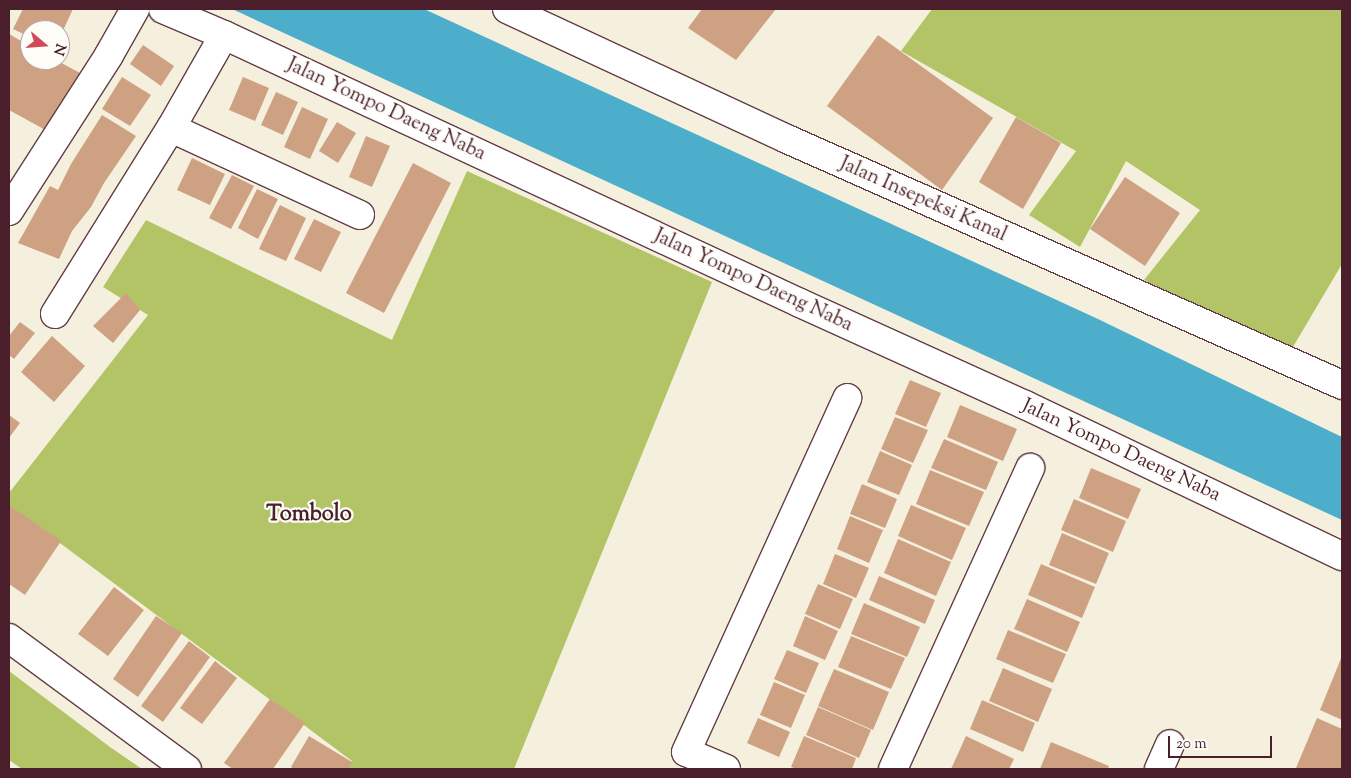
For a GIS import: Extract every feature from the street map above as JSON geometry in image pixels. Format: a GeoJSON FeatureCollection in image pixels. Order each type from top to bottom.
{"type":"FeatureCollection","features":[{"type":"Feature","properties":{"kind":"street"},"geometry":{"type":"LineString","coordinates":[[9,211],[109,55],[136,9]]}},
{"type":"Feature","properties":{"kind":"street","name":"Jalan Yompo Daeng Naba"},"geometry":{"type":"LineString","coordinates":[[163,9],[224,34],[800,303],[1025,405],[1342,556]]}},
{"type":"Feature","properties":{"kind":"street","name":"Jalan Insepeksi Kanal"},"geometry":{"type":"LineString","coordinates":[[507,9],[787,139],[1342,385]]}},
{"type":"Feature","properties":{"kind":"street"},"geometry":{"type":"LineString","coordinates":[[55,314],[171,128],[224,34]]}},
{"type":"Feature","properties":{"kind":"street"},"geometry":{"type":"LineString","coordinates":[[171,128],[360,215]]}},
{"type":"Feature","properties":{"kind":"street"},"geometry":{"type":"LineString","coordinates":[[726,769],[682,761],[847,398]]}},
{"type":"Feature","properties":{"kind":"street"},"geometry":{"type":"LineString","coordinates":[[893,769],[1030,468]]}},
{"type":"Feature","properties":{"kind":"street"},"geometry":{"type":"LineString","coordinates":[[9,638],[187,769]]}},
{"type":"Feature","properties":{"kind":"street"},"geometry":{"type":"LineString","coordinates":[[1159,769],[1170,744]]}},
{"type":"Feature","properties":{"kind":"green space"},"geometry":{"type":"Polygon","coordinates":[[[932,9],[1342,9],[1342,264],[1290,352],[1144,280],[1200,210],[1126,161],[1080,247],[1029,215],[1076,151],[901,51],[932,9]]]}},
{"type":"Feature","properties":{"kind":"green space"},"geometry":{"type":"Polygon","coordinates":[[[467,171],[712,282],[514,769],[347,769],[352,761],[9,505],[9,493],[148,315],[103,287],[146,220],[392,340],[467,171]]]}},
{"type":"Feature","properties":{"kind":"green space"},"geometry":{"type":"Polygon","coordinates":[[[9,671],[142,769],[22,769],[9,760],[9,671]]]}},
{"type":"Feature","properties":{"kind":"water"},"geometry":{"type":"Polygon","coordinates":[[[232,9],[424,9],[1098,319],[1342,437],[1342,520],[232,9]]]}},
{"type":"Feature","properties":{"kind":"building"},"geometry":{"type":"Polygon","coordinates":[[[23,9],[73,9],[68,20],[20,20],[20,32],[13,29],[23,9]]]}},
{"type":"Feature","properties":{"kind":"building"},"geometry":{"type":"Polygon","coordinates":[[[702,9],[776,9],[736,60],[688,28],[702,9]]]}},
{"type":"Feature","properties":{"kind":"building"},"geometry":{"type":"Polygon","coordinates":[[[9,34],[20,40],[20,70],[70,70],[70,68],[80,73],[49,132],[9,110],[9,34]]]}},
{"type":"Feature","properties":{"kind":"building"},"geometry":{"type":"Polygon","coordinates":[[[878,35],[993,118],[942,190],[827,106],[878,35]]]}},
{"type":"Feature","properties":{"kind":"building"},"geometry":{"type":"Polygon","coordinates":[[[143,45],[174,66],[161,86],[130,64],[143,45]]]}},
{"type":"Feature","properties":{"kind":"building"},"geometry":{"type":"Polygon","coordinates":[[[122,77],[151,95],[130,126],[102,109],[122,77]]]}},
{"type":"Feature","properties":{"kind":"building"},"geometry":{"type":"Polygon","coordinates":[[[243,77],[269,88],[255,121],[229,110],[243,77]]]}},
{"type":"Feature","properties":{"kind":"building"},"geometry":{"type":"Polygon","coordinates":[[[276,92],[298,102],[283,135],[261,125],[276,92]]]}},
{"type":"Feature","properties":{"kind":"building"},"geometry":{"type":"Polygon","coordinates":[[[302,107],[328,119],[310,159],[284,147],[302,107]]]}},
{"type":"Feature","properties":{"kind":"building"},"geometry":{"type":"Polygon","coordinates":[[[102,115],[136,136],[104,183],[91,207],[72,231],[59,259],[18,243],[50,186],[58,190],[71,164],[102,115]]]}},
{"type":"Feature","properties":{"kind":"building"},"geometry":{"type":"Polygon","coordinates":[[[1016,117],[1061,143],[1023,209],[979,182],[1016,117]]]}},
{"type":"Feature","properties":{"kind":"building"},"geometry":{"type":"Polygon","coordinates":[[[337,122],[356,133],[338,163],[319,151],[337,122]]]}},
{"type":"Feature","properties":{"kind":"building"},"geometry":{"type":"Polygon","coordinates":[[[366,136],[390,146],[372,187],[349,177],[366,136]]]}},
{"type":"Feature","properties":{"kind":"building"},"geometry":{"type":"Polygon","coordinates":[[[192,158],[225,174],[210,205],[177,190],[192,158]]]}},
{"type":"Feature","properties":{"kind":"building"},"geometry":{"type":"Polygon","coordinates":[[[413,163],[451,183],[384,313],[346,293],[413,163]]]}},
{"type":"Feature","properties":{"kind":"building"},"geometry":{"type":"Polygon","coordinates":[[[232,175],[254,186],[231,229],[209,218],[232,175]]]}},
{"type":"Feature","properties":{"kind":"building"},"geometry":{"type":"Polygon","coordinates":[[[1125,177],[1180,213],[1145,266],[1090,229],[1125,177]]]}},
{"type":"Feature","properties":{"kind":"building"},"geometry":{"type":"Polygon","coordinates":[[[257,189],[278,199],[258,239],[238,228],[257,189]]]}},
{"type":"Feature","properties":{"kind":"building"},"geometry":{"type":"Polygon","coordinates":[[[280,205],[306,218],[286,261],[259,249],[280,205]]]}},
{"type":"Feature","properties":{"kind":"building"},"geometry":{"type":"Polygon","coordinates":[[[314,219],[341,232],[321,272],[294,259],[314,219]]]}},
{"type":"Feature","properties":{"kind":"building"},"geometry":{"type":"Polygon","coordinates":[[[126,293],[140,310],[113,343],[93,326],[126,293]]]}},
{"type":"Feature","properties":{"kind":"building"},"geometry":{"type":"Polygon","coordinates":[[[20,322],[35,333],[14,359],[9,355],[9,336],[20,322]]]}},
{"type":"Feature","properties":{"kind":"building"},"geometry":{"type":"Polygon","coordinates":[[[52,336],[85,366],[54,402],[21,372],[52,336]]]}},
{"type":"Feature","properties":{"kind":"building"},"geometry":{"type":"Polygon","coordinates":[[[910,380],[941,393],[926,427],[895,414],[910,380]]]}},
{"type":"Feature","properties":{"kind":"building"},"geometry":{"type":"Polygon","coordinates":[[[960,405],[1017,429],[1003,461],[947,437],[960,405]]]}},
{"type":"Feature","properties":{"kind":"building"},"geometry":{"type":"Polygon","coordinates":[[[9,415],[20,423],[9,438],[9,415]]]}},
{"type":"Feature","properties":{"kind":"building"},"geometry":{"type":"Polygon","coordinates":[[[895,417],[928,430],[913,463],[881,449],[895,417]]]}},
{"type":"Feature","properties":{"kind":"building"},"geometry":{"type":"Polygon","coordinates":[[[944,439],[998,462],[986,490],[931,468],[944,439]]]}},
{"type":"Feature","properties":{"kind":"building"},"geometry":{"type":"Polygon","coordinates":[[[880,451],[912,465],[899,495],[867,482],[880,451]]]}},
{"type":"Feature","properties":{"kind":"building"},"geometry":{"type":"Polygon","coordinates":[[[1091,468],[1141,489],[1128,519],[1079,498],[1091,468]]]}},
{"type":"Feature","properties":{"kind":"building"},"geometry":{"type":"Polygon","coordinates":[[[930,470],[984,492],[969,526],[916,504],[930,470]]]}},
{"type":"Feature","properties":{"kind":"building"},"geometry":{"type":"Polygon","coordinates":[[[862,484],[897,499],[885,528],[850,514],[862,484]]]}},
{"type":"Feature","properties":{"kind":"building"},"geometry":{"type":"Polygon","coordinates":[[[1074,499],[1126,521],[1113,552],[1061,530],[1074,499]]]}},
{"type":"Feature","properties":{"kind":"building"},"geometry":{"type":"Polygon","coordinates":[[[9,505],[61,541],[25,595],[9,584],[9,505]]]}},
{"type":"Feature","properties":{"kind":"building"},"geometry":{"type":"Polygon","coordinates":[[[911,505],[966,528],[952,560],[898,536],[911,505]]]}},
{"type":"Feature","properties":{"kind":"building"},"geometry":{"type":"Polygon","coordinates":[[[850,516],[883,530],[869,563],[837,549],[850,516]]]}},
{"type":"Feature","properties":{"kind":"building"},"geometry":{"type":"Polygon","coordinates":[[[1062,533],[1109,553],[1096,584],[1049,565],[1062,533]]]}},
{"type":"Feature","properties":{"kind":"building"},"geometry":{"type":"Polygon","coordinates":[[[898,539],[951,562],[936,596],[884,573],[898,539]]]}},
{"type":"Feature","properties":{"kind":"building"},"geometry":{"type":"Polygon","coordinates":[[[835,554],[869,568],[856,598],[823,584],[835,554]]]}},
{"type":"Feature","properties":{"kind":"building"},"geometry":{"type":"Polygon","coordinates":[[[1041,564],[1095,587],[1082,618],[1028,595],[1041,564]]]}},
{"type":"Feature","properties":{"kind":"building"},"geometry":{"type":"Polygon","coordinates":[[[879,576],[935,600],[925,624],[869,600],[879,576]]]}},
{"type":"Feature","properties":{"kind":"building"},"geometry":{"type":"Polygon","coordinates":[[[818,584],[853,599],[840,629],[805,614],[818,584]]]}},
{"type":"Feature","properties":{"kind":"building"},"geometry":{"type":"Polygon","coordinates":[[[114,587],[144,610],[108,656],[78,634],[114,587]]]}},
{"type":"Feature","properties":{"kind":"building"},"geometry":{"type":"Polygon","coordinates":[[[1027,599],[1080,622],[1067,652],[1014,629],[1027,599]]]}},
{"type":"Feature","properties":{"kind":"building"},"geometry":{"type":"Polygon","coordinates":[[[864,603],[920,627],[907,657],[851,634],[864,603]]]}},
{"type":"Feature","properties":{"kind":"building"},"geometry":{"type":"Polygon","coordinates":[[[156,616],[182,633],[138,697],[113,679],[156,616]]]}},
{"type":"Feature","properties":{"kind":"building"},"geometry":{"type":"Polygon","coordinates":[[[805,616],[838,631],[825,660],[793,646],[805,616]]]}},
{"type":"Feature","properties":{"kind":"building"},"geometry":{"type":"Polygon","coordinates":[[[1008,630],[1066,654],[1053,683],[996,659],[1008,630]]]}},
{"type":"Feature","properties":{"kind":"building"},"geometry":{"type":"Polygon","coordinates":[[[851,636],[905,658],[891,689],[838,667],[851,636]]]}},
{"type":"Feature","properties":{"kind":"building"},"geometry":{"type":"Polygon","coordinates":[[[189,641],[210,657],[163,722],[141,706],[189,641]]]}},
{"type":"Feature","properties":{"kind":"building"},"geometry":{"type":"Polygon","coordinates":[[[787,650],[819,663],[806,693],[774,679],[787,650]]]}},
{"type":"Feature","properties":{"kind":"building"},"geometry":{"type":"Polygon","coordinates":[[[1342,656],[1342,720],[1320,710],[1342,656]]]}},
{"type":"Feature","properties":{"kind":"building"},"geometry":{"type":"Polygon","coordinates":[[[215,661],[237,678],[202,724],[180,708],[215,661]]]}},
{"type":"Feature","properties":{"kind":"building"},"geometry":{"type":"Polygon","coordinates":[[[1003,668],[1052,689],[1038,722],[989,701],[1003,668]]]}},
{"type":"Feature","properties":{"kind":"building"},"geometry":{"type":"Polygon","coordinates":[[[834,669],[889,692],[873,730],[818,706],[834,669]]]}},
{"type":"Feature","properties":{"kind":"building"},"geometry":{"type":"Polygon","coordinates":[[[774,682],[805,695],[791,728],[760,715],[774,682]]]}},
{"type":"Feature","properties":{"kind":"building"},"geometry":{"type":"Polygon","coordinates":[[[270,699],[305,723],[273,769],[233,769],[224,763],[270,699]]]}},
{"type":"Feature","properties":{"kind":"building"},"geometry":{"type":"Polygon","coordinates":[[[982,700],[1035,723],[1023,752],[970,729],[982,700]]]}},
{"type":"Feature","properties":{"kind":"building"},"geometry":{"type":"Polygon","coordinates":[[[818,707],[871,730],[859,758],[806,735],[818,707]]]}},
{"type":"Feature","properties":{"kind":"building"},"geometry":{"type":"Polygon","coordinates":[[[758,718],[790,732],[779,757],[747,743],[758,718]]]}},
{"type":"Feature","properties":{"kind":"building"},"geometry":{"type":"Polygon","coordinates":[[[1317,718],[1342,729],[1342,769],[1296,768],[1317,718]]]}},
{"type":"Feature","properties":{"kind":"building"},"geometry":{"type":"Polygon","coordinates":[[[309,736],[352,762],[348,769],[294,769],[291,767],[309,736]]]}},
{"type":"Feature","properties":{"kind":"building"},"geometry":{"type":"Polygon","coordinates":[[[804,736],[856,758],[852,769],[797,769],[791,767],[804,736]]]}},
{"type":"Feature","properties":{"kind":"building"},"geometry":{"type":"Polygon","coordinates":[[[966,736],[1014,759],[1009,769],[951,769],[966,736]]]}},
{"type":"Feature","properties":{"kind":"building"},"geometry":{"type":"Polygon","coordinates":[[[1051,742],[1109,766],[1108,769],[1040,769],[1051,742]]]}},
{"type":"Feature","properties":{"kind":"district","name":"Tombolo"},"geometry":{"type":"Point","coordinates":[309,516]}}]}
